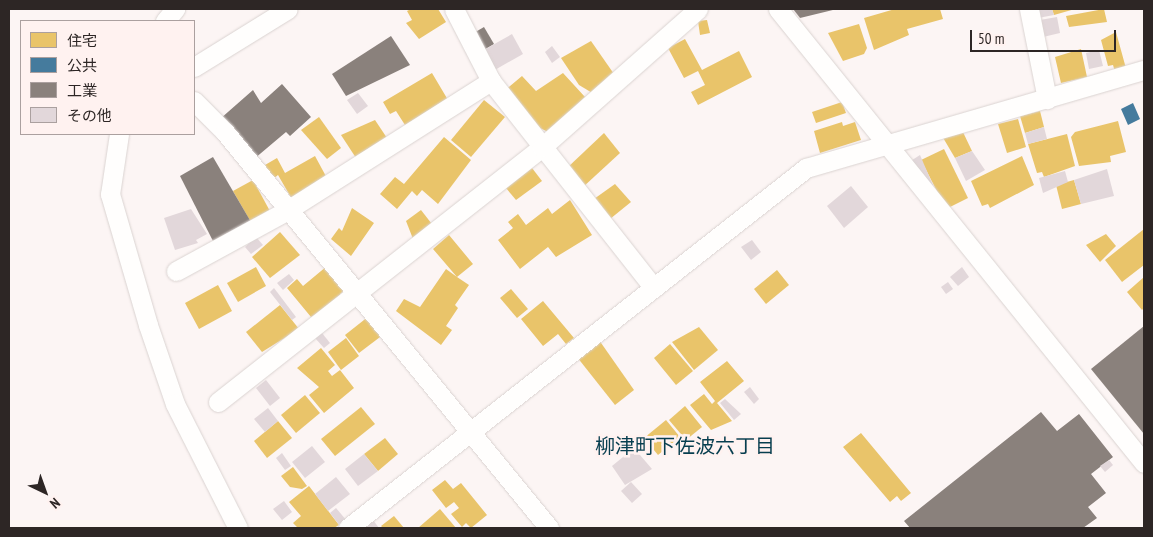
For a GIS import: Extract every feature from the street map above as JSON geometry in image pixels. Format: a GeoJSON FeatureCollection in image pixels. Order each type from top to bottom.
{"type":"FeatureCollection","features":[{"type":"Feature","properties":{"kind":"street"},"geometry":{"type":"LineString","coordinates":[[166,20],[175,9]]}},
{"type":"Feature","properties":{"kind":"street"},"geometry":{"type":"LineString","coordinates":[[195,66],[288,9]]}},
{"type":"Feature","properties":{"kind":"street"},"geometry":{"type":"LineString","coordinates":[[454,9],[491,81],[654,288]]}},
{"type":"Feature","properties":{"kind":"street"},"geometry":{"type":"LineString","coordinates":[[218,402],[542,147],[698,9]]}},
{"type":"Feature","properties":{"kind":"street"},"geometry":{"type":"LineString","coordinates":[[778,9],[886,147],[1144,463]]}},
{"type":"Feature","properties":{"kind":"street"},"geometry":{"type":"LineString","coordinates":[[1029,9],[1046,99]]}},
{"type":"Feature","properties":{"kind":"street"},"geometry":{"type":"LineString","coordinates":[[348,528],[806,168],[886,147],[1144,70]]}},
{"type":"Feature","properties":{"kind":"street"},"geometry":{"type":"LineString","coordinates":[[176,271],[286,211],[491,81]]}},
{"type":"Feature","properties":{"kind":"street"},"geometry":{"type":"LineString","coordinates":[[195,102],[225,132],[286,211],[549,528]]}},
{"type":"Feature","properties":{"kind":"street"},"geometry":{"type":"LineString","coordinates":[[119,135],[110,194],[148,325],[175,404],[238,528]]}},
{"type":"Feature","properties":{"kind":"building: 住宅"},"geometry":{"type":"Polygon","coordinates":[[[411,9],[438,9],[446,22],[419,39],[406,23],[412,20],[407,11],[411,9]]]}},
{"type":"Feature","properties":{"kind":"building: 住宅"},"geometry":{"type":"Polygon","coordinates":[[[895,9],[940,9],[943,19],[907,29],[909,35],[874,50],[864,18],[895,9]]]}},
{"type":"Feature","properties":{"kind":"building: 住宅"},"geometry":{"type":"Polygon","coordinates":[[[1052,9],[1075,9],[1054,15],[1052,9]]]}},
{"type":"Feature","properties":{"kind":"building: 住宅"},"geometry":{"type":"Polygon","coordinates":[[[1104,9],[1107,22],[1069,27],[1066,16],[1104,9]]]}},
{"type":"Feature","properties":{"kind":"building: 住宅"},"geometry":{"type":"Polygon","coordinates":[[[707,20],[710,33],[700,35],[698,21],[707,20]]]}},
{"type":"Feature","properties":{"kind":"building: 住宅"},"geometry":{"type":"Polygon","coordinates":[[[859,24],[867,48],[864,54],[843,61],[828,33],[859,24]]]}},
{"type":"Feature","properties":{"kind":"building: 住宅"},"geometry":{"type":"Polygon","coordinates":[[[1116,32],[1127,72],[1116,75],[1113,65],[1108,66],[1101,40],[1116,32]]]}},
{"type":"Feature","properties":{"kind":"building: 住宅"},"geometry":{"type":"Polygon","coordinates":[[[685,39],[702,70],[739,51],[752,77],[698,105],[691,92],[705,85],[698,71],[684,78],[668,48],[685,39]]]}},
{"type":"Feature","properties":{"kind":"building: 住宅"},"geometry":{"type":"Polygon","coordinates":[[[591,41],[614,74],[594,94],[579,85],[561,58],[591,41]]]}},
{"type":"Feature","properties":{"kind":"building: 住宅"},"geometry":{"type":"Polygon","coordinates":[[[1081,49],[1087,77],[1061,83],[1055,57],[1081,49]]]}},
{"type":"Feature","properties":{"kind":"building: 住宅"},"geometry":{"type":"Polygon","coordinates":[[[432,73],[448,100],[405,125],[396,111],[390,114],[383,102],[432,73]]]}},
{"type":"Feature","properties":{"kind":"building: 住宅"},"geometry":{"type":"Polygon","coordinates":[[[563,73],[585,97],[548,132],[534,125],[504,91],[522,76],[536,91],[563,73]]]}},
{"type":"Feature","properties":{"kind":"building: 住宅"},"geometry":{"type":"Polygon","coordinates":[[[484,100],[505,117],[471,157],[451,140],[484,100]]]}},
{"type":"Feature","properties":{"kind":"building: 住宅"},"geometry":{"type":"Polygon","coordinates":[[[842,102],[846,113],[816,123],[812,112],[842,102]]]}},
{"type":"Feature","properties":{"kind":"building: 住宅"},"geometry":{"type":"Polygon","coordinates":[[[1040,111],[1044,127],[1025,133],[1020,116],[1040,111]]]}},
{"type":"Feature","properties":{"kind":"building: 住宅"},"geometry":{"type":"Polygon","coordinates":[[[319,117],[341,148],[327,159],[301,130],[319,117]]]}},
{"type":"Feature","properties":{"kind":"building: 住宅"},"geometry":{"type":"Polygon","coordinates":[[[1018,119],[1026,147],[1007,153],[998,124],[1018,119]]]}},
{"type":"Feature","properties":{"kind":"building: 住宅"},"geometry":{"type":"Polygon","coordinates":[[[375,120],[389,141],[358,161],[341,135],[375,120]]]}},
{"type":"Feature","properties":{"kind":"building: 住宅"},"geometry":{"type":"Polygon","coordinates":[[[1118,121],[1126,152],[1110,156],[1111,162],[1079,166],[1071,137],[1075,132],[1118,121]]]}},
{"type":"Feature","properties":{"kind":"building: 住宅"},"geometry":{"type":"Polygon","coordinates":[[[842,122],[843,126],[855,122],[861,140],[820,153],[814,131],[842,122]]]}},
{"type":"Feature","properties":{"kind":"building: 住宅"},"geometry":{"type":"Polygon","coordinates":[[[961,128],[972,151],[955,158],[942,136],[961,128]]]}},
{"type":"Feature","properties":{"kind":"building: 住宅"},"geometry":{"type":"Polygon","coordinates":[[[604,133],[620,153],[582,188],[567,168],[604,133]]]}},
{"type":"Feature","properties":{"kind":"building: 住宅"},"geometry":{"type":"Polygon","coordinates":[[[1067,134],[1075,166],[1044,177],[1042,172],[1037,173],[1028,144],[1067,134]]]}},
{"type":"Feature","properties":{"kind":"building: 住宅"},"geometry":{"type":"Polygon","coordinates":[[[444,137],[471,160],[438,204],[422,190],[417,196],[412,191],[397,209],[380,194],[395,177],[404,184],[444,137]]]}},
{"type":"Feature","properties":{"kind":"building: 住宅"},"geometry":{"type":"Polygon","coordinates":[[[944,149],[968,198],[946,209],[921,160],[944,149]]]}},
{"type":"Feature","properties":{"kind":"building: 住宅"},"geometry":{"type":"Polygon","coordinates":[[[315,156],[328,180],[293,201],[278,175],[273,179],[265,165],[277,158],[285,173],[315,156]]]}},
{"type":"Feature","properties":{"kind":"building: 住宅"},"geometry":{"type":"Polygon","coordinates":[[[1022,156],[1034,185],[990,208],[988,204],[982,206],[971,181],[1022,156]]]}},
{"type":"Feature","properties":{"kind":"building: 住宅"},"geometry":{"type":"Polygon","coordinates":[[[532,168],[542,181],[516,200],[506,188],[532,168]]]}},
{"type":"Feature","properties":{"kind":"building: 住宅"},"geometry":{"type":"Polygon","coordinates":[[[253,180],[271,213],[252,224],[233,191],[253,180]]]}},
{"type":"Feature","properties":{"kind":"building: 住宅"},"geometry":{"type":"Polygon","coordinates":[[[1074,180],[1081,204],[1062,209],[1056,185],[1074,180]]]}},
{"type":"Feature","properties":{"kind":"building: 住宅"},"geometry":{"type":"Polygon","coordinates":[[[615,184],[631,202],[610,219],[594,199],[615,184]]]}},
{"type":"Feature","properties":{"kind":"building: 住宅"},"geometry":{"type":"Polygon","coordinates":[[[570,200],[592,235],[556,257],[548,247],[520,269],[498,240],[513,228],[508,222],[518,214],[526,225],[548,208],[552,214],[570,200]]]}},
{"type":"Feature","properties":{"kind":"building: 住宅"},"geometry":{"type":"Polygon","coordinates":[[[352,208],[374,223],[351,256],[331,239],[339,228],[342,231],[352,208]]]}},
{"type":"Feature","properties":{"kind":"building: 住宅"},"geometry":{"type":"Polygon","coordinates":[[[421,210],[435,228],[415,244],[406,221],[421,210]]]}},
{"type":"Feature","properties":{"kind":"building: 住宅"},"geometry":{"type":"Polygon","coordinates":[[[1144,229],[1144,265],[1122,282],[1105,260],[1144,229]]]}},
{"type":"Feature","properties":{"kind":"building: 住宅"},"geometry":{"type":"Polygon","coordinates":[[[280,232],[300,255],[270,278],[252,257],[280,232]]]}},
{"type":"Feature","properties":{"kind":"building: 住宅"},"geometry":{"type":"Polygon","coordinates":[[[1106,234],[1116,246],[1100,262],[1086,245],[1106,234]]]}},
{"type":"Feature","properties":{"kind":"building: 住宅"},"geometry":{"type":"Polygon","coordinates":[[[449,235],[473,264],[457,277],[433,249],[449,235]]]}},
{"type":"Feature","properties":{"kind":"building: 住宅"},"geometry":{"type":"Polygon","coordinates":[[[327,266],[346,289],[340,294],[343,299],[311,317],[287,288],[297,279],[303,286],[327,266]]]}},
{"type":"Feature","properties":{"kind":"building: 住宅"},"geometry":{"type":"Polygon","coordinates":[[[256,267],[266,286],[238,302],[227,283],[256,267]]]}},
{"type":"Feature","properties":{"kind":"building: 住宅"},"geometry":{"type":"Polygon","coordinates":[[[446,269],[469,285],[455,305],[458,308],[446,326],[452,330],[441,345],[396,311],[404,299],[420,307],[446,269]]]}},
{"type":"Feature","properties":{"kind":"building: 住宅"},"geometry":{"type":"Polygon","coordinates":[[[777,270],[789,285],[766,304],[754,289],[777,270]]]}},
{"type":"Feature","properties":{"kind":"building: 住宅"},"geometry":{"type":"Polygon","coordinates":[[[1144,277],[1144,308],[1142,310],[1127,292],[1144,277]]]}},
{"type":"Feature","properties":{"kind":"building: 住宅"},"geometry":{"type":"Polygon","coordinates":[[[218,285],[232,311],[199,329],[185,303],[218,285]]]}},
{"type":"Feature","properties":{"kind":"building: 住宅"},"geometry":{"type":"Polygon","coordinates":[[[511,289],[528,309],[517,318],[500,298],[511,289]]]}},
{"type":"Feature","properties":{"kind":"building: 住宅"},"geometry":{"type":"Polygon","coordinates":[[[543,301],[574,338],[566,344],[558,334],[543,346],[521,319],[543,301]]]}},
{"type":"Feature","properties":{"kind":"building: 住宅"},"geometry":{"type":"Polygon","coordinates":[[[280,305],[299,329],[262,352],[246,332],[280,305]]]}},
{"type":"Feature","properties":{"kind":"building: 住宅"},"geometry":{"type":"Polygon","coordinates":[[[369,316],[384,334],[359,353],[345,335],[369,316]]]}},
{"type":"Feature","properties":{"kind":"building: 住宅"},"geometry":{"type":"Polygon","coordinates":[[[699,327],[718,350],[694,370],[672,342],[699,327]]]}},
{"type":"Feature","properties":{"kind":"building: 住宅"},"geometry":{"type":"Polygon","coordinates":[[[346,338],[359,356],[341,370],[328,352],[346,338]]]}},
{"type":"Feature","properties":{"kind":"building: 住宅"},"geometry":{"type":"Polygon","coordinates":[[[599,340],[634,390],[615,405],[577,357],[599,340]]]}},
{"type":"Feature","properties":{"kind":"building: 住宅"},"geometry":{"type":"Polygon","coordinates":[[[670,344],[693,371],[676,385],[654,358],[670,344]]]}},
{"type":"Feature","properties":{"kind":"building: 住宅"},"geometry":{"type":"Polygon","coordinates":[[[321,348],[335,365],[328,371],[332,376],[340,370],[354,388],[324,413],[309,395],[319,387],[297,368],[321,348]]]}},
{"type":"Feature","properties":{"kind":"building: 住宅"},"geometry":{"type":"Polygon","coordinates":[[[727,361],[744,381],[717,403],[732,421],[711,430],[690,405],[704,394],[712,404],[715,401],[700,382],[727,361]]]}},
{"type":"Feature","properties":{"kind":"building: 住宅"},"geometry":{"type":"Polygon","coordinates":[[[305,395],[320,413],[296,433],[281,415],[305,395]]]}},
{"type":"Feature","properties":{"kind":"building: 住宅"},"geometry":{"type":"Polygon","coordinates":[[[685,406],[702,427],[686,440],[669,420],[685,406]]]}},
{"type":"Feature","properties":{"kind":"building: 住宅"},"geometry":{"type":"Polygon","coordinates":[[[361,407],[375,424],[335,456],[321,439],[361,407]]]}},
{"type":"Feature","properties":{"kind":"building: 住宅"},"geometry":{"type":"Polygon","coordinates":[[[666,420],[680,437],[658,455],[644,438],[666,420]]]}},
{"type":"Feature","properties":{"kind":"building: 住宅"},"geometry":{"type":"Polygon","coordinates":[[[278,421],[292,438],[267,458],[254,441],[278,421]]]}},
{"type":"Feature","properties":{"kind":"building: 住宅"},"geometry":{"type":"Polygon","coordinates":[[[861,433],[911,493],[901,501],[897,496],[890,502],[843,447],[861,433]]]}},
{"type":"Feature","properties":{"kind":"building: 住宅"},"geometry":{"type":"Polygon","coordinates":[[[385,438],[398,454],[378,471],[364,454],[385,438]]]}},
{"type":"Feature","properties":{"kind":"building: 住宅"},"geometry":{"type":"Polygon","coordinates":[[[293,467],[307,486],[302,489],[290,487],[281,476],[293,467]]]}},
{"type":"Feature","properties":{"kind":"building: 住宅"},"geometry":{"type":"Polygon","coordinates":[[[445,480],[453,489],[461,483],[487,515],[471,528],[466,523],[462,527],[451,514],[459,508],[454,502],[446,508],[432,490],[445,480]]]}},
{"type":"Feature","properties":{"kind":"building: 住宅"},"geometry":{"type":"Polygon","coordinates":[[[309,486],[339,525],[334,528],[298,528],[293,523],[301,516],[289,502],[309,486]]]}},
{"type":"Feature","properties":{"kind":"building: 住宅"},"geometry":{"type":"Polygon","coordinates":[[[440,509],[456,528],[418,528],[440,509]]]}},
{"type":"Feature","properties":{"kind":"building: 住宅"},"geometry":{"type":"Polygon","coordinates":[[[394,516],[404,528],[383,528],[381,526],[394,516]]]}},
{"type":"Feature","properties":{"kind":"building: 公共"},"geometry":{"type":"Polygon","coordinates":[[[1133,103],[1140,119],[1128,125],[1121,109],[1133,103]]]}},
{"type":"Feature","properties":{"kind":"building: 工業"},"geometry":{"type":"Polygon","coordinates":[[[793,9],[837,9],[800,18],[793,9]]]}},
{"type":"Feature","properties":{"kind":"building: 工業"},"geometry":{"type":"Polygon","coordinates":[[[484,27],[494,44],[482,51],[472,34],[484,27]]]}},
{"type":"Feature","properties":{"kind":"building: 工業"},"geometry":{"type":"Polygon","coordinates":[[[391,36],[410,65],[346,96],[332,74],[391,36]]]}},
{"type":"Feature","properties":{"kind":"building: 工業"},"geometry":{"type":"Polygon","coordinates":[[[282,84],[311,117],[290,136],[286,132],[254,159],[220,119],[253,90],[261,103],[282,84]]]}},
{"type":"Feature","properties":{"kind":"building: 工業"},"geometry":{"type":"Polygon","coordinates":[[[213,157],[251,222],[214,243],[180,176],[213,157]]]}},
{"type":"Feature","properties":{"kind":"building: 工業"},"geometry":{"type":"Polygon","coordinates":[[[1144,326],[1144,434],[1091,369],[1144,326]]]}},
{"type":"Feature","properties":{"kind":"building: 工業"},"geometry":{"type":"Polygon","coordinates":[[[1041,412],[1057,431],[1079,414],[1113,457],[1091,474],[1106,493],[1088,507],[1097,518],[1083,528],[910,528],[904,521],[1041,412]]]}},
{"type":"Feature","properties":{"kind":"building: その他"},"geometry":{"type":"Polygon","coordinates":[[[1035,9],[1052,9],[1054,15],[1038,18],[1035,9]]]}},
{"type":"Feature","properties":{"kind":"building: その他"},"geometry":{"type":"Polygon","coordinates":[[[1057,17],[1060,33],[1043,37],[1040,20],[1057,17]]]}},
{"type":"Feature","properties":{"kind":"building: その他"},"geometry":{"type":"Polygon","coordinates":[[[512,34],[523,54],[493,71],[482,51],[512,34]]]}},
{"type":"Feature","properties":{"kind":"building: その他"},"geometry":{"type":"Polygon","coordinates":[[[552,46],[560,57],[552,63],[545,52],[552,46]]]}},
{"type":"Feature","properties":{"kind":"building: その他"},"geometry":{"type":"Polygon","coordinates":[[[1099,50],[1103,66],[1089,69],[1086,53],[1099,50]]]}},
{"type":"Feature","properties":{"kind":"building: その他"},"geometry":{"type":"Polygon","coordinates":[[[358,93],[368,106],[357,114],[347,100],[358,93]]]}},
{"type":"Feature","properties":{"kind":"building: その他"},"geometry":{"type":"Polygon","coordinates":[[[1044,127],[1047,139],[1028,144],[1025,133],[1044,127]]]}},
{"type":"Feature","properties":{"kind":"building: その他"},"geometry":{"type":"Polygon","coordinates":[[[972,151],[985,170],[966,181],[955,158],[972,151]]]}},
{"type":"Feature","properties":{"kind":"building: その他"},"geometry":{"type":"Polygon","coordinates":[[[920,155],[933,185],[929,187],[909,162],[920,155]]]}},
{"type":"Feature","properties":{"kind":"building: その他"},"geometry":{"type":"Polygon","coordinates":[[[1107,169],[1114,196],[1081,204],[1074,180],[1107,169]]]}},
{"type":"Feature","properties":{"kind":"building: その他"},"geometry":{"type":"Polygon","coordinates":[[[1065,171],[1068,182],[1043,193],[1039,178],[1065,171]]]}},
{"type":"Feature","properties":{"kind":"building: その他"},"geometry":{"type":"Polygon","coordinates":[[[851,186],[868,207],[844,228],[827,206],[851,186]]]}},
{"type":"Feature","properties":{"kind":"building: その他"},"geometry":{"type":"Polygon","coordinates":[[[191,209],[207,234],[196,240],[198,243],[175,250],[164,218],[191,209]]]}},
{"type":"Feature","properties":{"kind":"building: その他"},"geometry":{"type":"Polygon","coordinates":[[[256,237],[263,245],[251,254],[245,247],[256,237]]]}},
{"type":"Feature","properties":{"kind":"building: その他"},"geometry":{"type":"Polygon","coordinates":[[[752,240],[761,252],[751,260],[741,247],[752,240]]]}},
{"type":"Feature","properties":{"kind":"building: その他"},"geometry":{"type":"Polygon","coordinates":[[[962,267],[969,277],[958,286],[950,277],[962,267]]]}},
{"type":"Feature","properties":{"kind":"building: その他"},"geometry":{"type":"Polygon","coordinates":[[[289,274],[294,280],[283,290],[277,283],[289,274]]]}},
{"type":"Feature","properties":{"kind":"building: その他"},"geometry":{"type":"Polygon","coordinates":[[[948,282],[953,289],[946,294],[941,287],[948,282]]]}},
{"type":"Feature","properties":{"kind":"building: その他"},"geometry":{"type":"Polygon","coordinates":[[[274,288],[296,317],[292,320],[270,292],[274,288]]]}},
{"type":"Feature","properties":{"kind":"building: その他"},"geometry":{"type":"Polygon","coordinates":[[[322,333],[330,343],[324,348],[315,338],[322,333]]]}},
{"type":"Feature","properties":{"kind":"building: その他"},"geometry":{"type":"Polygon","coordinates":[[[266,380],[280,398],[270,406],[256,388],[266,380]]]}},
{"type":"Feature","properties":{"kind":"building: その他"},"geometry":{"type":"Polygon","coordinates":[[[750,387],[759,399],[754,404],[744,392],[750,387]]]}},
{"type":"Feature","properties":{"kind":"building: その他"},"geometry":{"type":"Polygon","coordinates":[[[725,399],[741,414],[734,420],[720,403],[725,399]]]}},
{"type":"Feature","properties":{"kind":"building: その他"},"geometry":{"type":"Polygon","coordinates":[[[268,408],[278,421],[265,432],[254,419],[268,408]]]}},
{"type":"Feature","properties":{"kind":"building: その他"},"geometry":{"type":"Polygon","coordinates":[[[312,446],[325,462],[305,478],[292,462],[312,446]]]}},
{"type":"Feature","properties":{"kind":"building: その他"},"geometry":{"type":"Polygon","coordinates":[[[634,448],[652,469],[625,485],[612,466],[634,448]]]}},
{"type":"Feature","properties":{"kind":"building: その他"},"geometry":{"type":"Polygon","coordinates":[[[282,453],[291,466],[285,470],[276,458],[282,453]]]}},
{"type":"Feature","properties":{"kind":"building: その他"},"geometry":{"type":"Polygon","coordinates":[[[364,454],[378,471],[358,486],[345,469],[364,454]]]}},
{"type":"Feature","properties":{"kind":"building: その他"},"geometry":{"type":"Polygon","coordinates":[[[1109,460],[1113,465],[1105,472],[1100,466],[1109,460]]]}},
{"type":"Feature","properties":{"kind":"building: その他"},"geometry":{"type":"Polygon","coordinates":[[[336,477],[350,494],[328,511],[315,494],[336,477]]]}},
{"type":"Feature","properties":{"kind":"building: その他"},"geometry":{"type":"Polygon","coordinates":[[[631,482],[642,494],[632,503],[621,491],[631,482]]]}},
{"type":"Feature","properties":{"kind":"building: その他"},"geometry":{"type":"Polygon","coordinates":[[[284,501],[292,512],[282,520],[273,509],[284,501]]]}},
{"type":"Feature","properties":{"kind":"building: その他"},"geometry":{"type":"Polygon","coordinates":[[[336,508],[347,521],[340,526],[330,513],[336,508]]]}},
{"type":"Feature","properties":{"kind":"building: その他"},"geometry":{"type":"Polygon","coordinates":[[[373,520],[379,528],[363,528],[373,520]]]}},
{"type":"Feature","properties":{"kind":"district","name":"柳津町下佐波六丁目"},"geometry":{"type":"Point","coordinates":[685,446]}}]}
